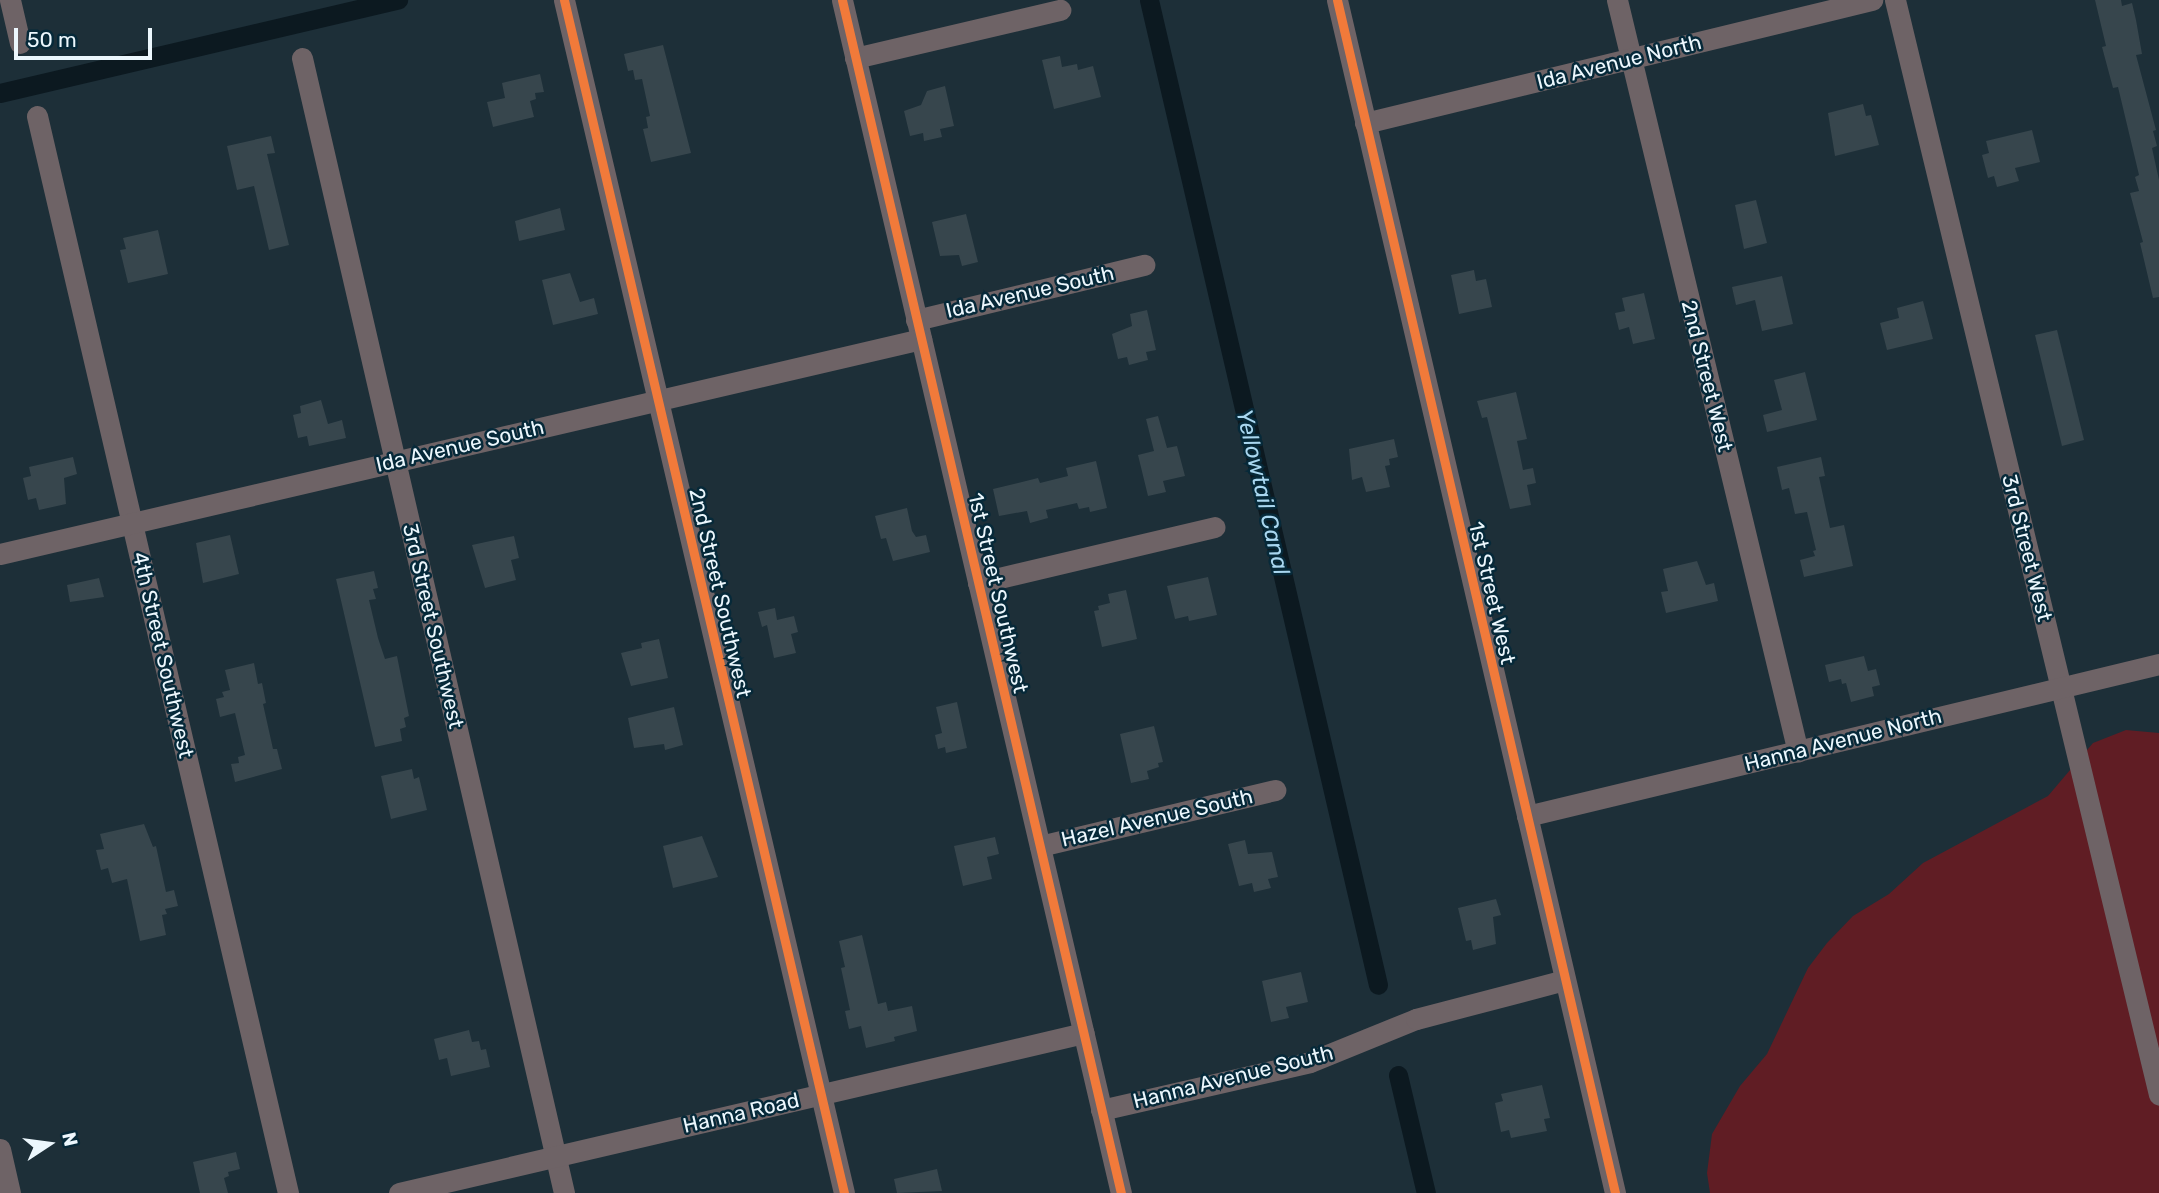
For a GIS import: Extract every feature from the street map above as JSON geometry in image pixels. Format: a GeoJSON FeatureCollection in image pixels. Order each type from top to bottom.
{"type":"FeatureCollection","features":[{"type":"Feature","properties":{"kind":"street"},"geometry":{"type":"LineString","coordinates":[[10,0],[20,43]]}},
{"type":"Feature","properties":{"kind":"street","name":"2nd Street Southwest"},"geometry":{"type":"LineString","coordinates":[[564,0],[844,1193]]}},
{"type":"Feature","properties":{"kind":"street","name":"1st Street Southwest"},"geometry":{"type":"LineString","coordinates":[[842,0],[1121,1193]]}},
{"type":"Feature","properties":{"kind":"street","name":"1st Street West"},"geometry":{"type":"LineString","coordinates":[[1337,0],[1615,1193]]}},
{"type":"Feature","properties":{"kind":"street","name":"2nd Street West"},"geometry":{"type":"LineString","coordinates":[[1617,0],[1798,751]]}},
{"type":"Feature","properties":{"kind":"street","name":"Ida Avenue North"},"geometry":{"type":"LineString","coordinates":[[1365,123],[1872,0]]}},
{"type":"Feature","properties":{"kind":"street","name":"3rd Street West"},"geometry":{"type":"LineString","coordinates":[[1895,0],[2159,1095]]}},
{"type":"Feature","properties":{"kind":"street"},"geometry":{"type":"LineString","coordinates":[[855,58],[1060,10]]}},
{"type":"Feature","properties":{"kind":"street","name":"3rd Street Southwest"},"geometry":{"type":"LineString","coordinates":[[302,58],[564,1193]]}},
{"type":"Feature","properties":{"kind":"street","name":"4th Street Southwest"},"geometry":{"type":"LineString","coordinates":[[37,117],[288,1193]]}},
{"type":"Feature","properties":{"kind":"street","name":"Ida Avenue South"},"geometry":{"type":"LineString","coordinates":[[0,554],[657,400],[1144,265]]}},
{"type":"Feature","properties":{"kind":"street"},"geometry":{"type":"LineString","coordinates":[[978,583],[1214,527]]}},
{"type":"Feature","properties":{"kind":"street","name":"Hanna Avenue North"},"geometry":{"type":"LineString","coordinates":[[1527,816],[2159,664]]}},
{"type":"Feature","properties":{"kind":"street","name":"Hazel Avenue South"},"geometry":{"type":"LineString","coordinates":[[1040,846],[1275,790]]}},
{"type":"Feature","properties":{"kind":"street","name":"Hanna Avenue South"},"geometry":{"type":"LineString","coordinates":[[1101,1110],[1310,1062],[1416,1019],[1565,980]]}},
{"type":"Feature","properties":{"kind":"street","name":"Hanna Road"},"geometry":{"type":"LineString","coordinates":[[399,1193],[1084,1033]]}},
{"type":"Feature","properties":{"kind":"street"},"geometry":{"type":"LineString","coordinates":[[0,1149],[10,1193]]}},
{"type":"Feature","properties":{"kind":"shaded area"},"geometry":{"type":"Polygon","coordinates":[[[2126,730],[2159,733],[2159,1193],[1710,1193],[1707,1173],[1712,1134],[1740,1086],[1767,1054],[1808,968],[1827,943],[1853,916],[1889,894],[1923,863],[2048,796],[2093,743],[2126,730]]]}},
{"type":"Feature","properties":{"kind":"building"},"geometry":{"type":"Polygon","coordinates":[[[2095,0],[2121,0],[2122,6],[2132,3],[2136,20],[2142,54],[2136,55],[2156,130],[2153,131],[2157,146],[2152,148],[2159,180],[2159,297],[2153,298],[2140,243],[2143,242],[2130,193],[2139,191],[2135,177],[2139,175],[2118,87],[2113,88],[2102,47],[2106,46],[2095,0]]]}},
{"type":"Feature","properties":{"kind":"building"},"geometry":{"type":"Polygon","coordinates":[[[663,45],[691,153],[651,162],[643,129],[648,128],[646,117],[650,116],[642,79],[635,80],[633,70],[628,71],[624,54],[663,45]]]}},
{"type":"Feature","properties":{"kind":"building"},"geometry":{"type":"Polygon","coordinates":[[[1060,56],[1062,67],[1077,64],[1078,70],[1093,66],[1101,97],[1054,109],[1042,60],[1060,56]]]}},
{"type":"Feature","properties":{"kind":"building"},"geometry":{"type":"Polygon","coordinates":[[[540,74],[544,92],[535,93],[536,99],[530,101],[534,117],[493,127],[487,102],[505,98],[502,83],[540,74]]]}},
{"type":"Feature","properties":{"kind":"building"},"geometry":{"type":"Polygon","coordinates":[[[945,86],[954,126],[940,129],[942,137],[924,141],[923,133],[910,136],[904,111],[921,105],[927,91],[945,86]]]}},
{"type":"Feature","properties":{"kind":"building"},"geometry":{"type":"Polygon","coordinates":[[[1863,104],[1866,116],[1871,115],[1879,145],[1835,156],[1828,113],[1863,104]]]}},
{"type":"Feature","properties":{"kind":"building"},"geometry":{"type":"Polygon","coordinates":[[[2032,130],[2040,162],[2015,168],[2019,181],[1997,187],[1994,176],[1988,178],[1982,155],[1989,153],[1986,141],[2032,130]]]}},
{"type":"Feature","properties":{"kind":"building"},"geometry":{"type":"Polygon","coordinates":[[[271,136],[275,153],[267,154],[289,245],[269,250],[254,186],[237,190],[227,146],[271,136]]]}},
{"type":"Feature","properties":{"kind":"building"},"geometry":{"type":"Polygon","coordinates":[[[1756,200],[1767,243],[1744,249],[1735,205],[1756,200]]]}},
{"type":"Feature","properties":{"kind":"building"},"geometry":{"type":"Polygon","coordinates":[[[560,208],[565,230],[519,241],[515,221],[560,208]]]}},
{"type":"Feature","properties":{"kind":"building"},"geometry":{"type":"Polygon","coordinates":[[[966,214],[978,262],[962,266],[959,255],[940,256],[932,222],[966,214]]]}},
{"type":"Feature","properties":{"kind":"building"},"geometry":{"type":"Polygon","coordinates":[[[158,230],[168,274],[128,283],[120,250],[126,249],[123,238],[158,230]]]}},
{"type":"Feature","properties":{"kind":"building"},"geometry":{"type":"Polygon","coordinates":[[[1474,270],[1476,281],[1486,279],[1492,307],[1459,314],[1451,275],[1474,270]]]}},
{"type":"Feature","properties":{"kind":"building"},"geometry":{"type":"Polygon","coordinates":[[[570,273],[580,302],[594,298],[598,314],[553,325],[542,280],[570,273]]]}},
{"type":"Feature","properties":{"kind":"building"},"geometry":{"type":"Polygon","coordinates":[[[1782,276],[1793,324],[1762,331],[1755,300],[1736,305],[1732,287],[1782,276]]]}},
{"type":"Feature","properties":{"kind":"building"},"geometry":{"type":"Polygon","coordinates":[[[1644,293],[1655,339],[1633,344],[1629,327],[1619,330],[1615,313],[1625,311],[1622,298],[1644,293]]]}},
{"type":"Feature","properties":{"kind":"building"},"geometry":{"type":"Polygon","coordinates":[[[1923,301],[1933,339],[1887,350],[1880,323],[1899,318],[1897,308],[1923,301]]]}},
{"type":"Feature","properties":{"kind":"building"},"geometry":{"type":"Polygon","coordinates":[[[1147,310],[1156,350],[1146,352],[1148,360],[1129,365],[1127,357],[1118,359],[1112,334],[1132,326],[1130,314],[1147,310]]]}},
{"type":"Feature","properties":{"kind":"building"},"geometry":{"type":"Polygon","coordinates":[[[2057,330],[2084,440],[2062,446],[2035,335],[2057,330]]]}},
{"type":"Feature","properties":{"kind":"building"},"geometry":{"type":"Polygon","coordinates":[[[1805,372],[1817,420],[1767,432],[1763,415],[1782,410],[1774,380],[1805,372]]]}},
{"type":"Feature","properties":{"kind":"building"},"geometry":{"type":"Polygon","coordinates":[[[1516,392],[1527,439],[1517,441],[1523,470],[1533,468],[1536,483],[1527,485],[1531,505],[1510,509],[1487,417],[1482,418],[1477,401],[1516,392]]]}},
{"type":"Feature","properties":{"kind":"building"},"geometry":{"type":"Polygon","coordinates":[[[321,400],[328,424],[342,420],[346,438],[309,446],[307,436],[298,438],[293,415],[301,413],[300,406],[321,400]]]}},
{"type":"Feature","properties":{"kind":"building"},"geometry":{"type":"Polygon","coordinates":[[[1158,416],[1167,448],[1177,446],[1185,476],[1163,481],[1166,492],[1148,496],[1138,455],[1154,451],[1146,419],[1158,416]]]}},
{"type":"Feature","properties":{"kind":"building"},"geometry":{"type":"Polygon","coordinates":[[[1394,439],[1398,457],[1389,459],[1390,465],[1385,466],[1390,487],[1366,492],[1362,477],[1352,480],[1349,449],[1394,439]]]}},
{"type":"Feature","properties":{"kind":"building"},"geometry":{"type":"Polygon","coordinates":[[[73,457],[77,474],[64,478],[66,504],[39,510],[36,498],[28,500],[23,478],[31,476],[29,467],[73,457]]]}},
{"type":"Feature","properties":{"kind":"building"},"geometry":{"type":"Polygon","coordinates":[[[1821,457],[1825,476],[1819,477],[1830,528],[1844,525],[1853,566],[1804,577],[1800,560],[1815,556],[1813,551],[1816,550],[1807,512],[1795,514],[1789,488],[1782,490],[1777,467],[1821,457]]]}},
{"type":"Feature","properties":{"kind":"building"},"geometry":{"type":"Polygon","coordinates":[[[1096,461],[1107,508],[1090,512],[1089,507],[1079,509],[1077,503],[1046,510],[1048,518],[1030,523],[1027,511],[999,516],[993,489],[1038,478],[1040,483],[1068,476],[1066,468],[1096,461]]]}},
{"type":"Feature","properties":{"kind":"building"},"geometry":{"type":"Polygon","coordinates":[[[907,508],[912,531],[916,537],[926,535],[930,552],[893,561],[886,538],[881,539],[875,516],[907,508]]]}},
{"type":"Feature","properties":{"kind":"building"},"geometry":{"type":"Polygon","coordinates":[[[230,535],[239,574],[203,583],[196,543],[230,535]]]}},
{"type":"Feature","properties":{"kind":"building"},"geometry":{"type":"Polygon","coordinates":[[[514,536],[519,558],[511,560],[516,580],[485,588],[472,545],[514,536]]]}},
{"type":"Feature","properties":{"kind":"building"},"geometry":{"type":"Polygon","coordinates":[[[1697,561],[1706,585],[1714,583],[1718,601],[1666,613],[1661,592],[1668,591],[1663,569],[1697,561]]]}},
{"type":"Feature","properties":{"kind":"building"},"geometry":{"type":"Polygon","coordinates":[[[374,571],[378,588],[373,589],[376,599],[369,600],[378,638],[385,659],[397,656],[409,716],[404,718],[406,727],[400,729],[402,741],[375,747],[336,579],[374,571]]]}},
{"type":"Feature","properties":{"kind":"building"},"geometry":{"type":"Polygon","coordinates":[[[1208,577],[1217,615],[1189,621],[1188,616],[1175,619],[1167,586],[1208,577]]]}},
{"type":"Feature","properties":{"kind":"building"},"geometry":{"type":"Polygon","coordinates":[[[99,578],[104,597],[70,602],[67,585],[99,578]]]}},
{"type":"Feature","properties":{"kind":"building"},"geometry":{"type":"Polygon","coordinates":[[[1126,590],[1137,639],[1102,647],[1094,611],[1099,610],[1098,606],[1110,603],[1108,594],[1126,590]]]}},
{"type":"Feature","properties":{"kind":"building"},"geometry":{"type":"Polygon","coordinates":[[[775,608],[777,620],[794,616],[798,632],[791,634],[796,653],[774,658],[767,625],[762,627],[758,612],[775,608]]]}},
{"type":"Feature","properties":{"kind":"building"},"geometry":{"type":"Polygon","coordinates":[[[659,639],[668,678],[631,686],[621,653],[642,648],[641,643],[659,639]]]}},
{"type":"Feature","properties":{"kind":"building"},"geometry":{"type":"Polygon","coordinates":[[[1864,656],[1868,671],[1876,669],[1880,685],[1872,687],[1874,696],[1851,702],[1846,683],[1842,684],[1841,679],[1829,682],[1825,665],[1864,656]]]}},
{"type":"Feature","properties":{"kind":"building"},"geometry":{"type":"Polygon","coordinates":[[[254,663],[258,684],[262,683],[266,703],[263,704],[273,749],[277,749],[282,769],[235,782],[231,764],[239,763],[238,757],[245,755],[235,713],[220,717],[216,699],[224,697],[222,692],[230,690],[225,670],[254,663]]]}},
{"type":"Feature","properties":{"kind":"building"},"geometry":{"type":"Polygon","coordinates":[[[957,702],[967,748],[946,753],[945,747],[938,749],[935,735],[942,733],[936,707],[957,702]]]}},
{"type":"Feature","properties":{"kind":"building"},"geometry":{"type":"Polygon","coordinates":[[[674,707],[683,745],[665,750],[664,744],[634,748],[628,718],[674,707]]]}},
{"type":"Feature","properties":{"kind":"building"},"geometry":{"type":"Polygon","coordinates":[[[1154,726],[1163,762],[1158,763],[1159,767],[1147,771],[1149,779],[1131,783],[1120,734],[1154,726]]]}},
{"type":"Feature","properties":{"kind":"building"},"geometry":{"type":"Polygon","coordinates":[[[412,769],[414,779],[419,777],[427,810],[391,819],[381,776],[412,769]]]}},
{"type":"Feature","properties":{"kind":"building"},"geometry":{"type":"Polygon","coordinates":[[[144,824],[153,847],[156,846],[166,892],[174,890],[178,906],[165,909],[167,914],[162,915],[166,935],[140,941],[127,879],[112,883],[108,868],[101,870],[96,850],[104,849],[100,834],[144,824]]]}},
{"type":"Feature","properties":{"kind":"building"},"geometry":{"type":"Polygon","coordinates":[[[702,836],[718,877],[673,888],[663,846],[702,836]]]}},
{"type":"Feature","properties":{"kind":"building"},"geometry":{"type":"Polygon","coordinates":[[[995,837],[999,854],[987,857],[992,879],[963,886],[954,846],[995,837]]]}},
{"type":"Feature","properties":{"kind":"building"},"geometry":{"type":"Polygon","coordinates":[[[1245,840],[1248,854],[1272,852],[1278,877],[1268,879],[1271,888],[1254,892],[1252,883],[1239,886],[1228,844],[1245,840]]]}},
{"type":"Feature","properties":{"kind":"building"},"geometry":{"type":"Polygon","coordinates":[[[1496,899],[1501,915],[1493,917],[1496,944],[1473,950],[1471,940],[1466,941],[1458,908],[1496,899]]]}},
{"type":"Feature","properties":{"kind":"building"},"geometry":{"type":"Polygon","coordinates":[[[862,935],[878,1004],[886,1002],[888,1011],[912,1006],[917,1031],[894,1037],[895,1041],[866,1048],[861,1026],[849,1029],[845,1011],[850,1010],[841,968],[845,967],[839,941],[862,935]]]}},
{"type":"Feature","properties":{"kind":"building"},"geometry":{"type":"Polygon","coordinates":[[[1301,972],[1308,1002],[1286,1007],[1289,1018],[1271,1022],[1262,981],[1301,972]]]}},
{"type":"Feature","properties":{"kind":"building"},"geometry":{"type":"Polygon","coordinates":[[[469,1030],[472,1042],[479,1041],[481,1050],[486,1049],[490,1067],[451,1076],[447,1058],[439,1060],[434,1039],[469,1030]]]}},
{"type":"Feature","properties":{"kind":"building"},"geometry":{"type":"Polygon","coordinates":[[[1542,1085],[1550,1118],[1544,1119],[1547,1131],[1511,1138],[1509,1130],[1501,1132],[1495,1103],[1503,1101],[1501,1094],[1542,1085]]]}},
{"type":"Feature","properties":{"kind":"building"},"geometry":{"type":"Polygon","coordinates":[[[236,1152],[240,1169],[228,1172],[229,1176],[224,1178],[228,1193],[200,1193],[193,1162],[236,1152]]]}},
{"type":"Feature","properties":{"kind":"building"},"geometry":{"type":"Polygon","coordinates":[[[937,1169],[942,1191],[897,1193],[894,1179],[937,1169]]]}},
{"type":"Feature","properties":{"kind":"waterway"},"geometry":{"type":"LineString","coordinates":[[0,93],[398,0]]}},
{"type":"Feature","properties":{"kind":"waterway","name":"Yellowtail Canal"},"geometry":{"type":"LineString","coordinates":[[1149,0],[1378,985]]}},
{"type":"Feature","properties":{"kind":"waterway","name":"Yellowtail Canal"},"geometry":{"type":"LineString","coordinates":[[1398,1075],[1426,1193]]}},
{"type":"Feature","properties":{"kind":"cycle path"},"geometry":{"type":"LineString","coordinates":[[564,0],[844,1193]]}},
{"type":"Feature","properties":{"kind":"cycle path"},"geometry":{"type":"LineString","coordinates":[[842,0],[1121,1193]]}},
{"type":"Feature","properties":{"kind":"cycle path"},"geometry":{"type":"LineString","coordinates":[[1337,0],[1615,1193]]}}]}
